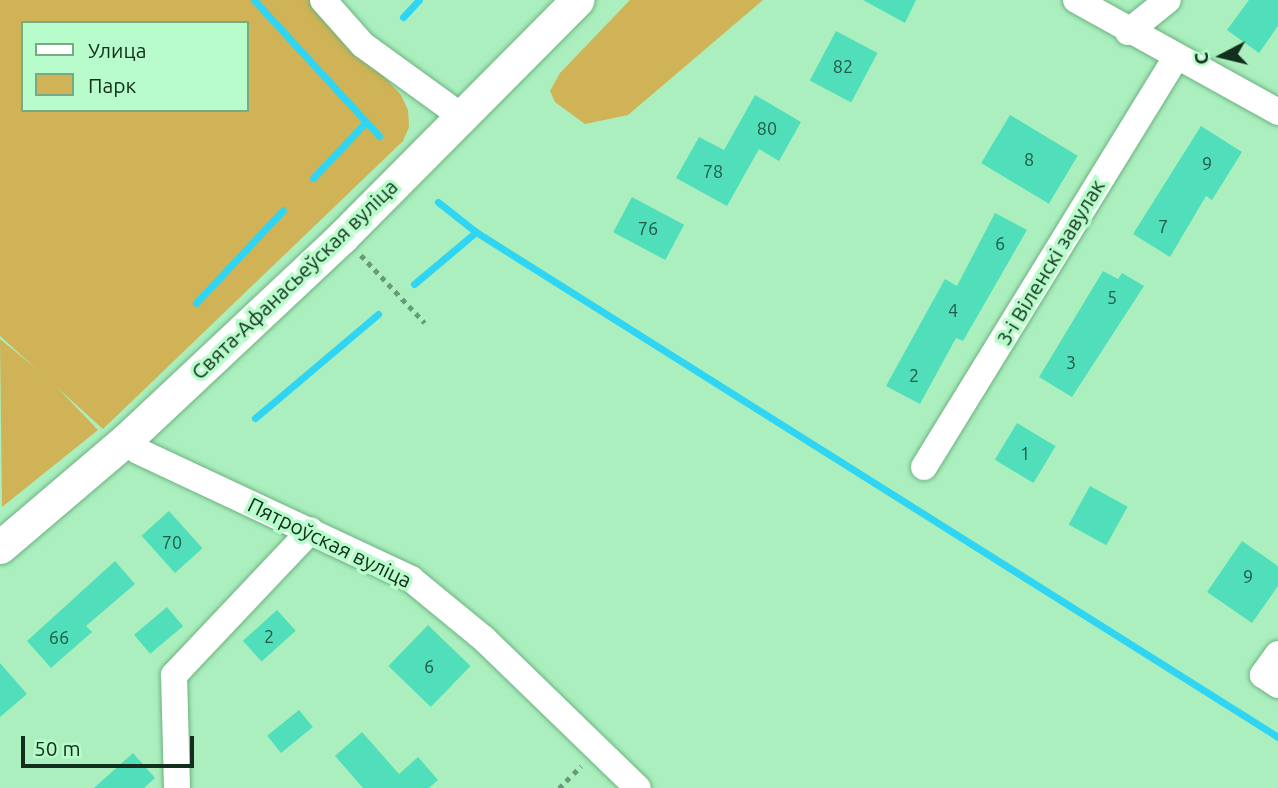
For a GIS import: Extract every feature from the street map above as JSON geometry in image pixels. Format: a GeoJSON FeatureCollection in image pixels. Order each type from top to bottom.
{"type":"FeatureCollection","features":[{"type":"Feature","properties":{"kind":"street"},"geometry":{"type":"LineString","coordinates":[[323,0],[363,45],[461,116]]}},
{"type":"Feature","properties":{"kind":"street","name":"Свята-Афанасьеўская вуліца"},"geometry":{"type":"LineString","coordinates":[[0,547],[127,439],[342,237],[577,0]]}},
{"type":"Feature","properties":{"kind":"street"},"geometry":{"type":"LineString","coordinates":[[1076,0],[1128,32],[1278,113]]}},
{"type":"Feature","properties":{"kind":"street"},"geometry":{"type":"LineString","coordinates":[[1128,32],[1168,0]]}},
{"type":"Feature","properties":{"kind":"street","name":"3-і Віленскі завулак"},"geometry":{"type":"LineString","coordinates":[[924,467],[1176,57]]}},
{"type":"Feature","properties":{"kind":"street","name":"Пятроўская вуліца"},"geometry":{"type":"LineString","coordinates":[[127,439],[138,451],[411,579],[484,639],[638,788]]}},
{"type":"Feature","properties":{"kind":"street"},"geometry":{"type":"LineString","coordinates":[[177,788],[174,675],[311,530]]}},
{"type":"Feature","properties":{"kind":"path"},"geometry":{"type":"LineString","coordinates":[[342,237],[425,323]]}},
{"type":"Feature","properties":{"kind":"green space"},"geometry":{"type":"Polygon","coordinates":[[[0,0],[313,0],[401,95],[408,110],[409,127],[403,141],[103,429],[0,336],[0,0]]]}},
{"type":"Feature","properties":{"kind":"green space"},"geometry":{"type":"Polygon","coordinates":[[[630,0],[763,0],[628,115],[585,124],[555,102],[550,91],[560,73],[630,0]]]}},
{"type":"Feature","properties":{"kind":"green space"},"geometry":{"type":"Polygon","coordinates":[[[0,339],[49,379],[98,430],[2,507],[0,339]]]}},
{"type":"Feature","properties":{"kind":"building"},"geometry":{"type":"Polygon","coordinates":[[[863,0],[916,0],[905,23],[863,0]]]}},
{"type":"Feature","properties":{"kind":"building"},"geometry":{"type":"Polygon","coordinates":[[[1249,0],[1278,0],[1278,26],[1259,53],[1227,30],[1249,0]]]}},
{"type":"Feature","properties":{"kind":"building"},"geometry":{"type":"Polygon","coordinates":[[[836,31],[877,53],[851,103],[810,80],[836,31]]]}},
{"type":"Feature","properties":{"kind":"building"},"geometry":{"type":"Polygon","coordinates":[[[755,95],[801,122],[779,161],[759,149],[727,206],[676,178],[699,137],[724,150],[755,95]]]}},
{"type":"Feature","properties":{"kind":"building"},"geometry":{"type":"Polygon","coordinates":[[[1010,115],[1078,156],[1049,204],[981,163],[1010,115]]]}},
{"type":"Feature","properties":{"kind":"building"},"geometry":{"type":"Polygon","coordinates":[[[1201,126],[1242,152],[1212,200],[1206,196],[1170,257],[1133,234],[1201,126]]]}},
{"type":"Feature","properties":{"kind":"building"},"geometry":{"type":"Polygon","coordinates":[[[632,197],[684,225],[665,260],[613,232],[632,197]]]}},
{"type":"Feature","properties":{"kind":"building"},"geometry":{"type":"Polygon","coordinates":[[[995,213],[1027,230],[963,341],[956,338],[920,404],[886,386],[945,279],[957,286],[995,213]]]}},
{"type":"Feature","properties":{"kind":"building"},"geometry":{"type":"Polygon","coordinates":[[[1103,271],[1118,279],[1122,273],[1144,286],[1072,397],[1039,377],[1103,271]]]}},
{"type":"Feature","properties":{"kind":"building"},"geometry":{"type":"Polygon","coordinates":[[[1017,423],[1056,446],[1033,483],[995,460],[1017,423]]]}},
{"type":"Feature","properties":{"kind":"building"},"geometry":{"type":"Polygon","coordinates":[[[1090,486],[1128,507],[1106,545],[1069,524],[1090,486]]]}},
{"type":"Feature","properties":{"kind":"building"},"geometry":{"type":"Polygon","coordinates":[[[169,511],[202,548],[175,573],[142,536],[169,511]]]}},
{"type":"Feature","properties":{"kind":"building"},"geometry":{"type":"Polygon","coordinates":[[[1242,541],[1278,566],[1278,586],[1252,623],[1207,592],[1242,541]]]}},
{"type":"Feature","properties":{"kind":"building"},"geometry":{"type":"Polygon","coordinates":[[[115,561],[135,584],[86,626],[92,632],[51,668],[27,641],[115,561]]]}},
{"type":"Feature","properties":{"kind":"building"},"geometry":{"type":"Polygon","coordinates":[[[167,607],[183,626],[150,654],[134,635],[167,607]]]}},
{"type":"Feature","properties":{"kind":"building"},"geometry":{"type":"Polygon","coordinates":[[[277,610],[296,631],[262,662],[243,641],[277,610]]]}},
{"type":"Feature","properties":{"kind":"building"},"geometry":{"type":"Polygon","coordinates":[[[428,625],[470,666],[431,707],[388,666],[428,625]]]}},
{"type":"Feature","properties":{"kind":"building"},"geometry":{"type":"Polygon","coordinates":[[[0,663],[27,694],[0,717],[0,663]]]}},
{"type":"Feature","properties":{"kind":"building"},"geometry":{"type":"Polygon","coordinates":[[[299,710],[313,727],[281,753],[267,736],[299,710]]]}},
{"type":"Feature","properties":{"kind":"building"},"geometry":{"type":"Polygon","coordinates":[[[362,732],[399,774],[418,757],[438,780],[429,788],[363,788],[335,756],[362,732]]]}},
{"type":"Feature","properties":{"kind":"building"},"geometry":{"type":"Polygon","coordinates":[[[133,753],[155,778],[144,788],[94,788],[133,753]]]}},
{"type":"Feature","properties":{"kind":"waterway"},"geometry":{"type":"LineString","coordinates":[[254,0],[379,136]]}},
{"type":"Feature","properties":{"kind":"waterway"},"geometry":{"type":"LineString","coordinates":[[403,17],[419,0]]}},
{"type":"Feature","properties":{"kind":"waterway"},"geometry":{"type":"LineString","coordinates":[[313,178],[366,122]]}},
{"type":"Feature","properties":{"kind":"waterway"},"geometry":{"type":"LineString","coordinates":[[438,202],[476,232],[1278,737]]}},
{"type":"Feature","properties":{"kind":"waterway"},"geometry":{"type":"LineString","coordinates":[[196,303],[283,210]]}},
{"type":"Feature","properties":{"kind":"waterway"},"geometry":{"type":"LineString","coordinates":[[414,284],[476,232]]}},
{"type":"Feature","properties":{"kind":"waterway"},"geometry":{"type":"LineString","coordinates":[[255,418],[378,314]]}}]}
